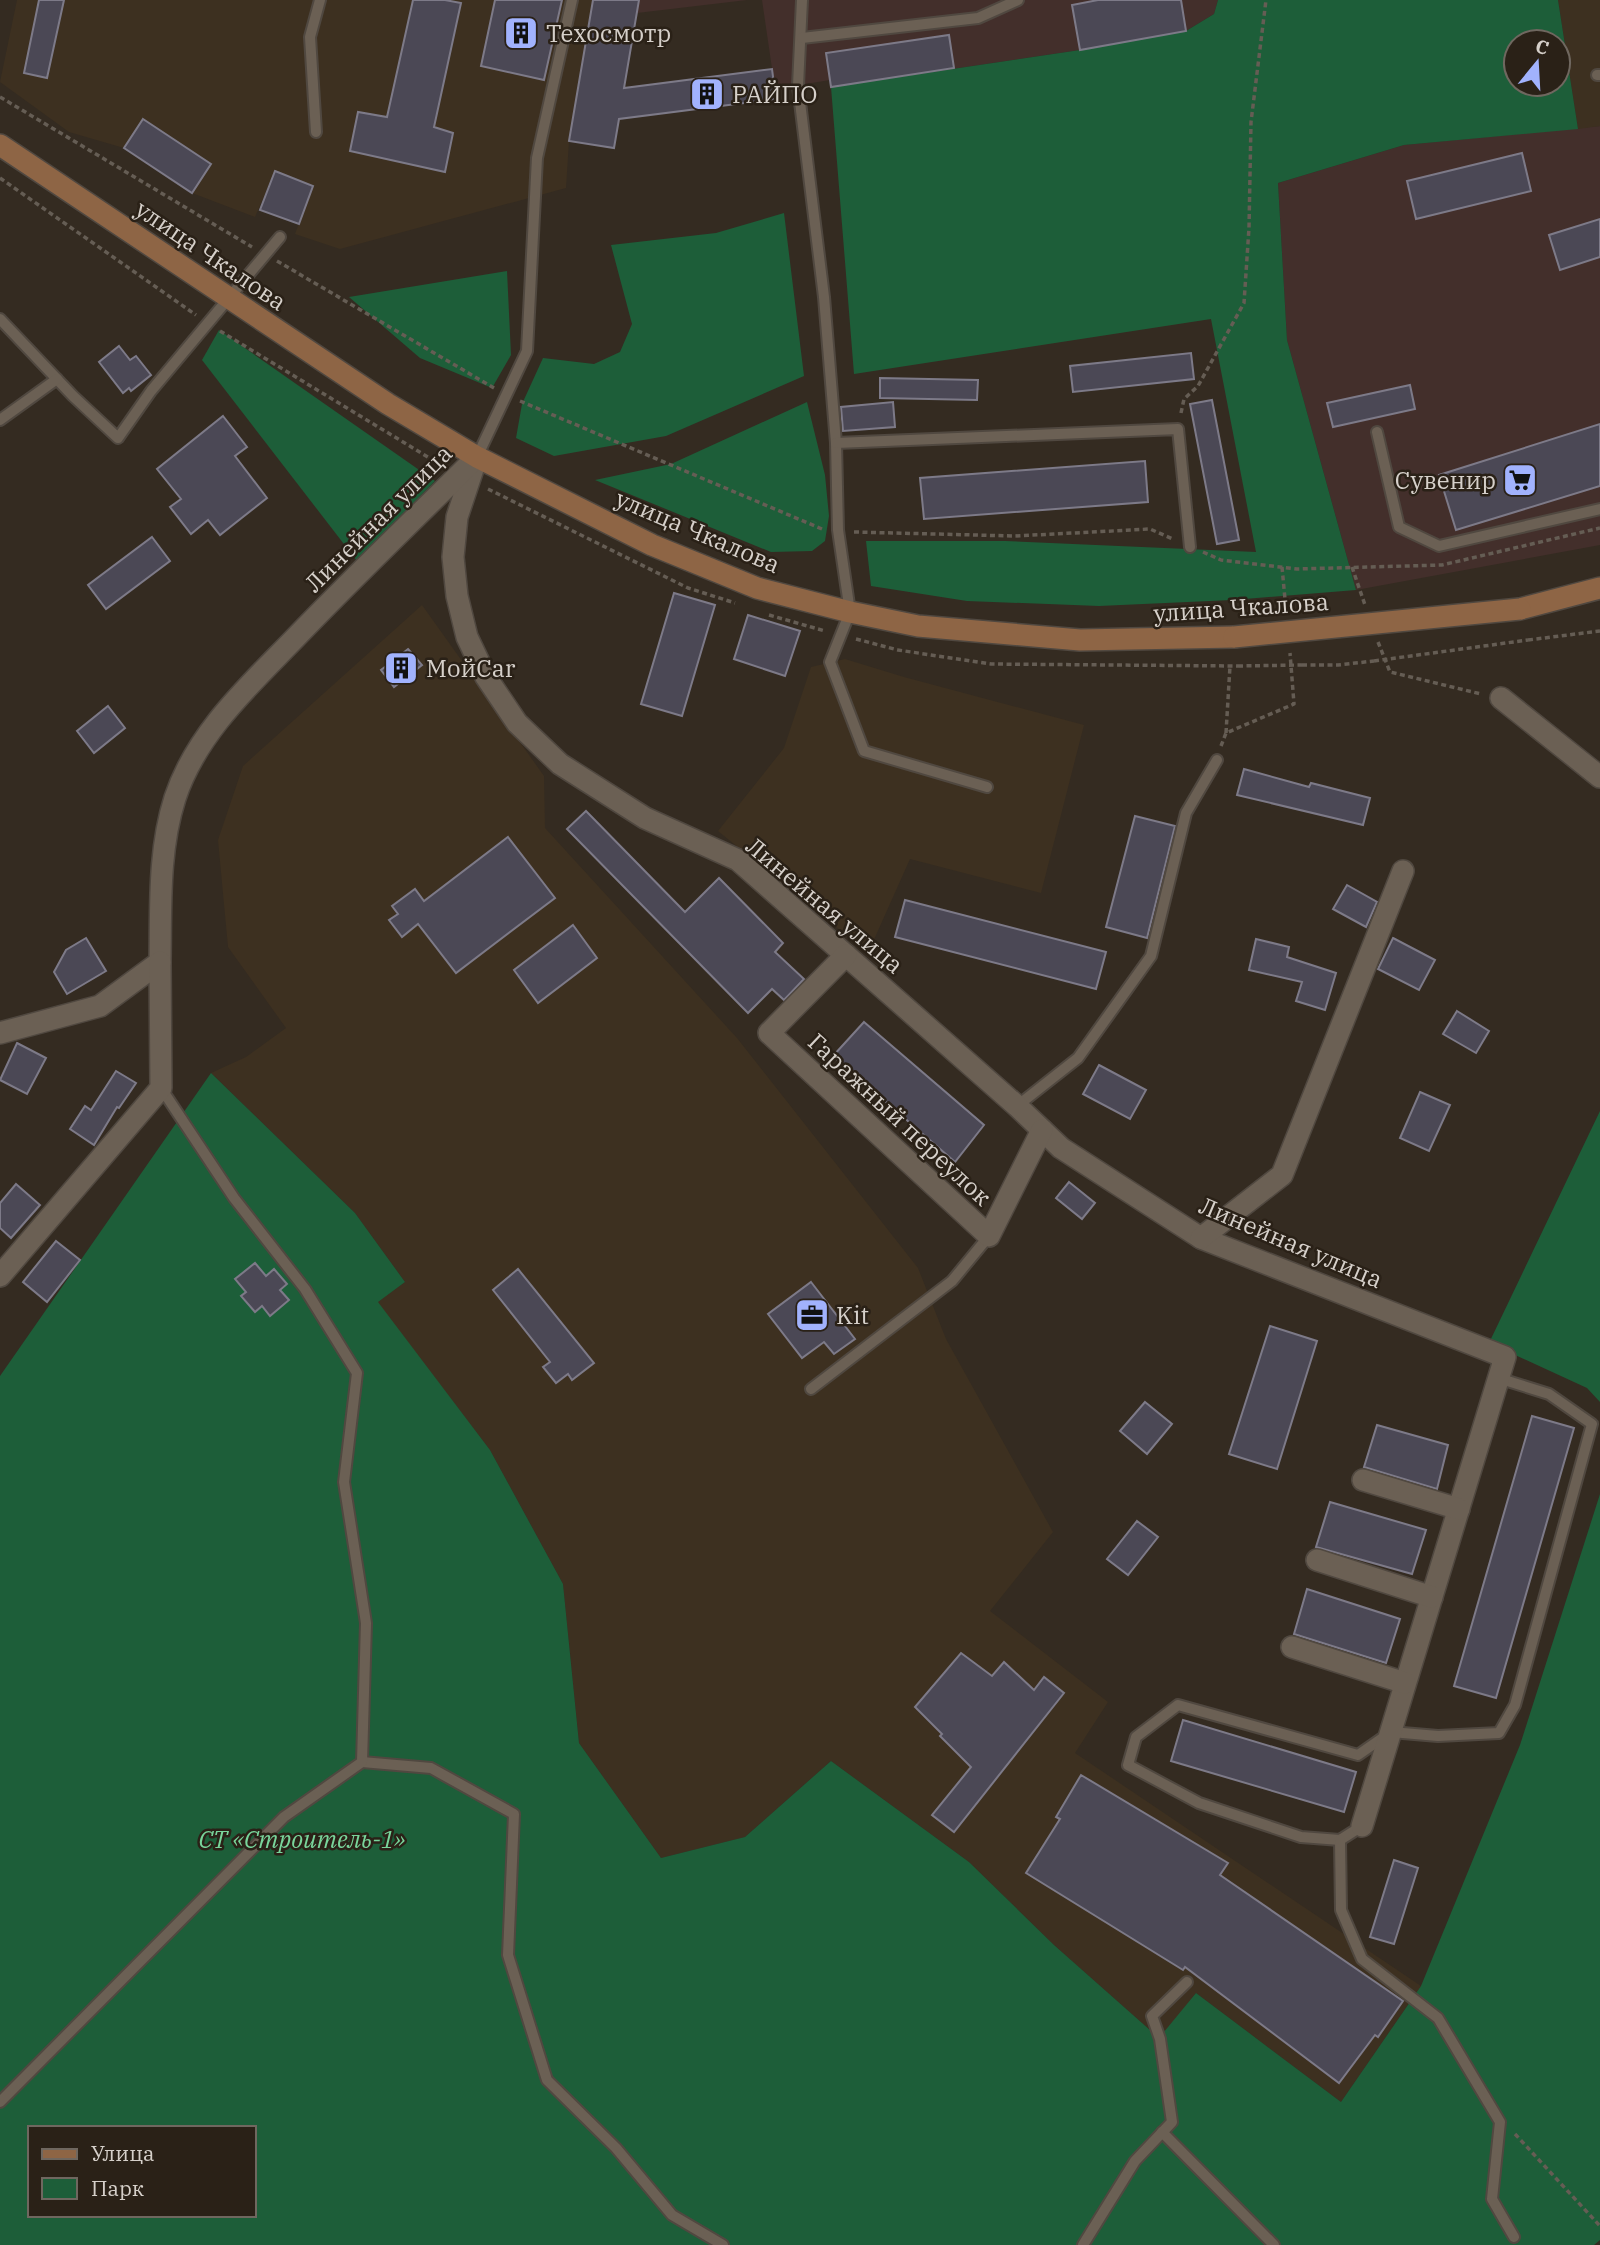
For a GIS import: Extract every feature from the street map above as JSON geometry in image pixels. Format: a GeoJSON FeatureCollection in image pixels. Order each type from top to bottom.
{"type":"FeatureCollection","features":[{"type":"Feature","properties":{"kind":"main road","name":"улица Чкалова"},"geometry":{"type":"LineString","coordinates":[[0,145],[388,404],[477,457],[652,545],[757,588],[918,626],[1080,640],[1234,637],[1520,609],[1600,588]]}},
{"type":"Feature","properties":{"kind":"street","name":"Линейная улица"},"geometry":{"type":"LineString","coordinates":[[477,457],[457,517],[453,557],[457,596],[467,637],[486,677],[517,723],[560,764],[645,818],[738,860],[1061,1148],[1201,1238],[1505,1357],[1499,1378]]}},
{"type":"Feature","properties":{"kind":"street","name":"Линейная улица"},"geometry":{"type":"LineString","coordinates":[[161,1088],[160,962],[165,839],[175,798],[190,761],[210,729],[260,674],[372,559],[477,457]]}},
{"type":"Feature","properties":{"kind":"street"},"geometry":{"type":"LineString","coordinates":[[1501,698],[1600,777]]}},
{"type":"Feature","properties":{"kind":"street"},"geometry":{"type":"LineString","coordinates":[[1201,1238],[1282,1175],[1403,871]]}},
{"type":"Feature","properties":{"kind":"street","name":"Гаражный переулок"},"geometry":{"type":"LineString","coordinates":[[846,955],[769,1033],[989,1236],[1042,1130]]}},
{"type":"Feature","properties":{"kind":"street"},"geometry":{"type":"LineString","coordinates":[[0,1033],[100,1006],[160,962]]}},
{"type":"Feature","properties":{"kind":"street"},"geometry":{"type":"LineString","coordinates":[[0,1276],[161,1088]]}},
{"type":"Feature","properties":{"kind":"street"},"geometry":{"type":"LineString","coordinates":[[1362,1826],[1499,1378]]}},
{"type":"Feature","properties":{"kind":"street"},"geometry":{"type":"LineString","coordinates":[[1363,1480],[1459,1509]]}},
{"type":"Feature","properties":{"kind":"street"},"geometry":{"type":"LineString","coordinates":[[1317,1560],[1432,1597]]}},
{"type":"Feature","properties":{"kind":"street"},"geometry":{"type":"LineString","coordinates":[[1292,1647],[1405,1683]]}},
{"type":"Feature","properties":{"kind":"lane"},"geometry":{"type":"LineString","coordinates":[[316,132],[310,37],[320,0]]}},
{"type":"Feature","properties":{"kind":"lane"},"geometry":{"type":"LineString","coordinates":[[477,457],[527,351],[537,158],[572,0]]}},
{"type":"Feature","properties":{"kind":"lane"},"geometry":{"type":"LineString","coordinates":[[802,0],[798,86],[824,297],[836,443],[838,530],[850,612],[830,662],[864,751],[987,788]]}},
{"type":"Feature","properties":{"kind":"lane"},"geometry":{"type":"LineString","coordinates":[[802,38],[978,18],[1018,0]]}},
{"type":"Feature","properties":{"kind":"lane"},"geometry":{"type":"LineString","coordinates":[[0,319],[118,438],[151,391],[227,297],[280,237]]}},
{"type":"Feature","properties":{"kind":"lane"},"geometry":{"type":"LineString","coordinates":[[0,420],[57,379]]}},
{"type":"Feature","properties":{"kind":"lane"},"geometry":{"type":"LineString","coordinates":[[836,443],[1178,429],[1190,547]]}},
{"type":"Feature","properties":{"kind":"lane"},"geometry":{"type":"LineString","coordinates":[[1377,432],[1399,527],[1439,546],[1600,509]]}},
{"type":"Feature","properties":{"kind":"lane"},"geometry":{"type":"LineString","coordinates":[[1017,1106],[1078,1058],[1151,956],[1186,813],[1217,760]]}},
{"type":"Feature","properties":{"kind":"lane"},"geometry":{"type":"LineString","coordinates":[[161,1088],[234,1198],[305,1289],[357,1374],[344,1482],[366,1623],[362,1762]]}},
{"type":"Feature","properties":{"kind":"lane"},"geometry":{"type":"LineString","coordinates":[[811,1389],[952,1281],[989,1236]]}},
{"type":"Feature","properties":{"kind":"lane"},"geometry":{"type":"LineString","coordinates":[[1362,1826],[1340,1840],[1301,1837],[1199,1803],[1128,1765],[1136,1737],[1178,1705],[1358,1755],[1391,1732],[1438,1735],[1499,1733],[1515,1705],[1592,1424],[1549,1394],[1499,1378]]}},
{"type":"Feature","properties":{"kind":"lane"},"geometry":{"type":"LineString","coordinates":[[0,2102],[284,1818],[362,1762],[430,1768],[514,1814],[508,1955],[547,2080],[617,2148],[672,2215],[723,2245]]}},
{"type":"Feature","properties":{"kind":"lane"},"geometry":{"type":"LineString","coordinates":[[1340,1840],[1341,1910],[1362,1959],[1438,2018],[1500,2122],[1492,2199],[1514,2237]]}},
{"type":"Feature","properties":{"kind":"lane"},"geometry":{"type":"LineString","coordinates":[[1083,2245],[1135,2161],[1171,2122],[1160,2039],[1152,2017],[1187,1982]]}},
{"type":"Feature","properties":{"kind":"lane"},"geometry":{"type":"LineString","coordinates":[[1162,2132],[1274,2245]]}},
{"type":"Feature","properties":{"kind":"path"},"geometry":{"type":"LineString","coordinates":[[1178,429],[1184,399],[1198,386],[1244,303],[1251,122],[1266,0]]}},
{"type":"Feature","properties":{"kind":"path"},"geometry":{"type":"LineString","coordinates":[[0,97],[508,395],[820,529],[1015,536],[1150,529],[1221,560],[1282,567],[1352,568],[1442,565],[1600,528]]}},
{"type":"Feature","properties":{"kind":"path"},"geometry":{"type":"LineString","coordinates":[[1282,567],[1287,622]]}},
{"type":"Feature","properties":{"kind":"path"},"geometry":{"type":"LineString","coordinates":[[1352,568],[1369,616]]}},
{"type":"Feature","properties":{"kind":"path"},"geometry":{"type":"LineString","coordinates":[[1238,666],[1338,665],[1600,631]]}},
{"type":"Feature","properties":{"kind":"path"},"geometry":{"type":"LineString","coordinates":[[1377,640],[1390,672],[1501,698]]}},
{"type":"Feature","properties":{"kind":"path"},"geometry":{"type":"LineString","coordinates":[[1226,733],[1294,704],[1289,649]]}},
{"type":"Feature","properties":{"kind":"path"},"geometry":{"type":"LineString","coordinates":[[1217,760],[1226,733],[1230,666]]}},
{"type":"Feature","properties":{"kind":"path"},"geometry":{"type":"LineString","coordinates":[[1500,2122],[1525,2143],[1600,2226]]}},
{"type":"Feature","properties":{"kind":"shaded area"},"geometry":{"type":"Polygon","coordinates":[[[17,0],[639,0],[614,148],[569,141],[566,188],[340,249],[295,234],[313,186],[275,171],[255,217],[192,193],[143,120],[124,148],[69,132],[0,82],[17,0]]]}},
{"type":"Feature","properties":{"kind":"shaded area"},"geometry":{"type":"Polygon","coordinates":[[[639,0],[747,0],[637,13],[639,0]]]}},
{"type":"Feature","properties":{"kind":"shaded area"},"geometry":{"type":"Polygon","coordinates":[[[762,0],[1218,0],[1214,14],[1186,31],[1080,50],[831,87],[830,80],[775,89],[762,0]]]}},
{"type":"Feature","properties":{"kind":"shaded area"},"geometry":{"type":"Polygon","coordinates":[[[1558,0],[1600,0],[1600,126],[1578,129],[1572,90],[1572,28],[1562,28],[1558,0]]]}},
{"type":"Feature","properties":{"kind":"shaded area"},"geometry":{"type":"Polygon","coordinates":[[[1600,126],[1600,545],[1356,590],[1287,340],[1278,183],[1404,145],[1600,126]]]}},
{"type":"Feature","properties":{"kind":"shaded area"},"geometry":{"type":"Polygon","coordinates":[[[422,605],[544,776],[545,828],[737,1038],[918,1268],[946,1339],[1053,1532],[990,1611],[1108,1702],[1075,1753],[1421,1986],[1341,2102],[1196,1993],[1160,2039],[1054,1945],[969,1862],[831,1761],[745,1837],[661,1858],[579,1743],[563,1584],[490,1450],[377,1302],[405,1282],[355,1213],[211,1073],[246,1057],[286,1028],[228,947],[218,840],[243,766],[422,605]]]}},
{"type":"Feature","properties":{"kind":"shaded area"},"geometry":{"type":"Polygon","coordinates":[[[845,659],[1084,725],[1041,893],[910,859],[868,953],[718,831],[784,748],[811,667],[845,659]]]}},
{"type":"Feature","properties":{"kind":"green space"},"geometry":{"type":"Polygon","coordinates":[[[1218,0],[1558,0],[1562,28],[1502,28],[1502,98],[1572,98],[1572,90],[1578,129],[1404,145],[1278,183],[1287,340],[1356,590],[1232,600],[1099,606],[967,601],[871,586],[866,541],[1005,541],[1256,552],[1211,319],[854,374],[831,87],[1080,50],[1186,31],[1214,14],[1218,0]]]}},
{"type":"Feature","properties":{"kind":"green space"},"geometry":{"type":"Polygon","coordinates":[[[784,213],[804,376],[666,436],[554,456],[516,438],[522,404],[543,358],[594,364],[620,352],[632,324],[611,245],[716,233],[784,213]]]}},
{"type":"Feature","properties":{"kind":"green space"},"geometry":{"type":"Polygon","coordinates":[[[507,271],[511,355],[492,388],[420,358],[349,297],[507,271]]]}},
{"type":"Feature","properties":{"kind":"green space"},"geometry":{"type":"Polygon","coordinates":[[[219,330],[435,481],[357,561],[202,360],[219,330]]]}},
{"type":"Feature","properties":{"kind":"green space"},"geometry":{"type":"Polygon","coordinates":[[[807,402],[825,475],[829,516],[825,541],[812,551],[771,552],[595,480],[671,464],[807,402]]]}},
{"type":"Feature","properties":{"kind":"green space","name":"СТ «Строитель-1»"},"geometry":{"type":"Polygon","coordinates":[[[211,1073],[355,1213],[405,1282],[378,1302],[490,1450],[563,1584],[579,1743],[661,1858],[745,1837],[831,1761],[969,1862],[1054,1945],[1159,2038],[1196,1993],[1341,2102],[1421,1986],[1520,1745],[1600,1494],[1600,2240],[1594,2245],[0,2245],[0,1376],[211,1073]]]}},
{"type":"Feature","properties":{"kind":"green space"},"geometry":{"type":"Polygon","coordinates":[[[1600,1111],[1600,1402],[1587,1388],[1489,1343],[1600,1111]]]}},
{"type":"Feature","properties":{"kind":"building"},"geometry":{"type":"Polygon","coordinates":[[[39,0],[64,0],[47,78],[24,73],[39,0]]]}},
{"type":"Feature","properties":{"kind":"building"},"geometry":{"type":"Polygon","coordinates":[[[413,0],[461,3],[434,127],[453,133],[445,172],[350,151],[358,112],[387,117],[413,0]]]}},
{"type":"Feature","properties":{"kind":"building","name":"Техосмотр"},"geometry":{"type":"Polygon","coordinates":[[[495,0],[562,0],[544,80],[481,66],[495,0]]]}},
{"type":"Feature","properties":{"kind":"building"},"geometry":{"type":"Polygon","coordinates":[[[593,0],[639,0],[624,88],[772,69],[776,99],[619,119],[614,148],[569,141],[593,0]]]}},
{"type":"Feature","properties":{"kind":"building"},"geometry":{"type":"Polygon","coordinates":[[[1098,0],[1181,0],[1186,31],[1080,50],[1072,5],[1098,0]]]}},
{"type":"Feature","properties":{"kind":"building"},"geometry":{"type":"Polygon","coordinates":[[[949,35],[954,68],[831,87],[826,53],[949,35]]]}},
{"type":"Feature","properties":{"kind":"building"},"geometry":{"type":"Polygon","coordinates":[[[143,119],[211,164],[192,193],[124,148],[143,119]]]}},
{"type":"Feature","properties":{"kind":"building"},"geometry":{"type":"Polygon","coordinates":[[[1522,153],[1531,191],[1416,219],[1407,181],[1522,153]]]}},
{"type":"Feature","properties":{"kind":"building"},"geometry":{"type":"Polygon","coordinates":[[[275,171],[313,186],[299,224],[260,210],[275,171]]]}},
{"type":"Feature","properties":{"kind":"building"},"geometry":{"type":"Polygon","coordinates":[[[1600,219],[1600,257],[1560,270],[1549,235],[1600,219]]]}},
{"type":"Feature","properties":{"kind":"building"},"geometry":{"type":"Polygon","coordinates":[[[119,346],[130,360],[136,356],[151,375],[131,391],[129,388],[123,393],[99,362],[119,346]]]}},
{"type":"Feature","properties":{"kind":"building"},"geometry":{"type":"Polygon","coordinates":[[[1191,353],[1194,379],[1073,392],[1070,366],[1191,353]]]}},
{"type":"Feature","properties":{"kind":"building"},"geometry":{"type":"Polygon","coordinates":[[[880,378],[978,380],[977,400],[880,398],[880,378]]]}},
{"type":"Feature","properties":{"kind":"building"},"geometry":{"type":"Polygon","coordinates":[[[1410,385],[1415,409],[1333,427],[1327,403],[1410,385]]]}},
{"type":"Feature","properties":{"kind":"building"},"geometry":{"type":"Polygon","coordinates":[[[1212,400],[1239,540],[1217,544],[1190,404],[1212,400]]]}},
{"type":"Feature","properties":{"kind":"building"},"geometry":{"type":"Polygon","coordinates":[[[893,402],[895,427],[843,431],[841,407],[893,402]]]}},
{"type":"Feature","properties":{"kind":"building"},"geometry":{"type":"Polygon","coordinates":[[[223,416],[247,447],[235,456],[267,498],[220,535],[208,520],[191,534],[170,507],[181,499],[157,469],[223,416]]]}},
{"type":"Feature","properties":{"kind":"building","name":"Сувенир"},"geometry":{"type":"Polygon","coordinates":[[[1600,424],[1600,486],[1456,530],[1439,475],[1600,424]]]}},
{"type":"Feature","properties":{"kind":"building"},"geometry":{"type":"Polygon","coordinates":[[[1145,461],[1148,502],[924,519],[920,478],[1145,461]]]}},
{"type":"Feature","properties":{"kind":"building"},"geometry":{"type":"Polygon","coordinates":[[[152,537],[170,561],[106,609],[88,585],[152,537]]]}},
{"type":"Feature","properties":{"kind":"building"},"geometry":{"type":"Polygon","coordinates":[[[674,593],[715,605],[682,716],[641,704],[674,593]]]}},
{"type":"Feature","properties":{"kind":"building"},"geometry":{"type":"Polygon","coordinates":[[[748,615],[800,631],[785,676],[734,659],[748,615]]]}},
{"type":"Feature","properties":{"kind":"building","name":"МойCar"},"geometry":{"type":"Polygon","coordinates":[[[408,649],[422,665],[394,687],[381,670],[408,649]]]}},
{"type":"Feature","properties":{"kind":"building"},"geometry":{"type":"Polygon","coordinates":[[[108,706],[125,728],[94,753],[77,731],[108,706]]]}},
{"type":"Feature","properties":{"kind":"building"},"geometry":{"type":"Polygon","coordinates":[[[1244,769],[1309,787],[1311,783],[1370,798],[1363,825],[1237,795],[1244,769]]]}},
{"type":"Feature","properties":{"kind":"building"},"geometry":{"type":"Polygon","coordinates":[[[586,811],[685,912],[719,878],[783,943],[775,952],[804,979],[784,1000],[772,989],[748,1013],[567,829],[586,811]]]}},
{"type":"Feature","properties":{"kind":"building"},"geometry":{"type":"Polygon","coordinates":[[[1135,816],[1175,826],[1147,938],[1106,927],[1135,816]]]}},
{"type":"Feature","properties":{"kind":"building"},"geometry":{"type":"Polygon","coordinates":[[[508,837],[555,898],[456,973],[418,924],[402,937],[389,920],[398,914],[392,906],[415,889],[424,901],[508,837]]]}},
{"type":"Feature","properties":{"kind":"building"},"geometry":{"type":"Polygon","coordinates":[[[1347,885],[1377,902],[1366,927],[1333,909],[1347,885]]]}},
{"type":"Feature","properties":{"kind":"building"},"geometry":{"type":"Polygon","coordinates":[[[905,900],[1106,952],[1096,989],[895,937],[905,900]]]}},
{"type":"Feature","properties":{"kind":"building"},"geometry":{"type":"Polygon","coordinates":[[[573,925],[597,958],[538,1003],[514,970],[573,925]]]}},
{"type":"Feature","properties":{"kind":"building"},"geometry":{"type":"Polygon","coordinates":[[[86,938],[106,971],[67,994],[54,972],[66,950],[86,938]]]}},
{"type":"Feature","properties":{"kind":"building"},"geometry":{"type":"Polygon","coordinates":[[[1393,938],[1435,960],[1419,990],[1378,969],[1393,938]]]}},
{"type":"Feature","properties":{"kind":"building"},"geometry":{"type":"Polygon","coordinates":[[[1256,939],[1289,947],[1287,957],[1336,973],[1325,1010],[1296,1001],[1302,982],[1249,970],[1256,939]]]}},
{"type":"Feature","properties":{"kind":"building"},"geometry":{"type":"Polygon","coordinates":[[[1457,1011],[1489,1031],[1476,1053],[1443,1034],[1457,1011]]]}},
{"type":"Feature","properties":{"kind":"building"},"geometry":{"type":"Polygon","coordinates":[[[864,1022],[984,1125],[955,1162],[833,1056],[864,1022]]]}},
{"type":"Feature","properties":{"kind":"building"},"geometry":{"type":"Polygon","coordinates":[[[17,1043],[46,1058],[27,1094],[0,1080],[17,1043]]]}},
{"type":"Feature","properties":{"kind":"building"},"geometry":{"type":"Polygon","coordinates":[[[1099,1065],[1146,1090],[1130,1119],[1083,1094],[1099,1065]]]}},
{"type":"Feature","properties":{"kind":"building"},"geometry":{"type":"Polygon","coordinates":[[[116,1071],[136,1083],[119,1108],[117,1107],[94,1145],[70,1129],[85,1106],[91,1110],[116,1071]]]}},
{"type":"Feature","properties":{"kind":"building"},"geometry":{"type":"Polygon","coordinates":[[[1420,1092],[1450,1105],[1429,1151],[1400,1138],[1420,1092]]]}},
{"type":"Feature","properties":{"kind":"building"},"geometry":{"type":"Polygon","coordinates":[[[1069,1182],[1095,1203],[1082,1219],[1056,1198],[1069,1182]]]}},
{"type":"Feature","properties":{"kind":"building"},"geometry":{"type":"Polygon","coordinates":[[[16,1184],[40,1205],[11,1238],[0,1228],[0,1203],[16,1184]]]}},
{"type":"Feature","properties":{"kind":"building"},"geometry":{"type":"Polygon","coordinates":[[[56,1241],[80,1260],[47,1302],[23,1282],[56,1241]]]}},
{"type":"Feature","properties":{"kind":"building"},"geometry":{"type":"Polygon","coordinates":[[[255,1263],[266,1276],[274,1269],[287,1284],[280,1290],[289,1300],[270,1316],[262,1306],[255,1312],[241,1296],[246,1292],[235,1279],[255,1263]]]}},
{"type":"Feature","properties":{"kind":"building"},"geometry":{"type":"Polygon","coordinates":[[[518,1269],[594,1363],[572,1380],[568,1374],[556,1383],[543,1367],[550,1362],[493,1290],[518,1269]]]}},
{"type":"Feature","properties":{"kind":"building"},"geometry":{"type":"Polygon","coordinates":[[[811,1282],[855,1339],[834,1354],[824,1342],[802,1358],[768,1314],[811,1282]]]}},
{"type":"Feature","properties":{"kind":"building"},"geometry":{"type":"Polygon","coordinates":[[[1270,1326],[1317,1341],[1277,1469],[1229,1454],[1270,1326]]]}},
{"type":"Feature","properties":{"kind":"building"},"geometry":{"type":"Polygon","coordinates":[[[1145,1402],[1172,1424],[1147,1454],[1120,1431],[1145,1402]]]}},
{"type":"Feature","properties":{"kind":"building"},"geometry":{"type":"Polygon","coordinates":[[[1532,1416],[1574,1428],[1496,1698],[1454,1686],[1532,1416]]]}},
{"type":"Feature","properties":{"kind":"building"},"geometry":{"type":"Polygon","coordinates":[[[1377,1425],[1448,1445],[1437,1489],[1364,1467],[1377,1425]]]}},
{"type":"Feature","properties":{"kind":"building"},"geometry":{"type":"Polygon","coordinates":[[[1330,1502],[1426,1530],[1412,1574],[1316,1547],[1330,1502]]]}},
{"type":"Feature","properties":{"kind":"building"},"geometry":{"type":"Polygon","coordinates":[[[1137,1521],[1158,1537],[1128,1575],[1107,1559],[1137,1521]]]}},
{"type":"Feature","properties":{"kind":"building"},"geometry":{"type":"Polygon","coordinates":[[[1307,1589],[1400,1619],[1386,1663],[1294,1634],[1307,1589]]]}},
{"type":"Feature","properties":{"kind":"building"},"geometry":{"type":"Polygon","coordinates":[[[961,1653],[992,1676],[1004,1662],[1034,1690],[1044,1677],[1064,1693],[954,1832],[932,1815],[971,1767],[915,1707],[961,1653]]]}},
{"type":"Feature","properties":{"kind":"building"},"geometry":{"type":"Polygon","coordinates":[[[1183,1720],[1356,1772],[1344,1812],[1171,1761],[1183,1720]]]}},
{"type":"Feature","properties":{"kind":"building"},"geometry":{"type":"Polygon","coordinates":[[[1081,1775],[1228,1863],[1220,1875],[1403,2001],[1378,2037],[1375,2035],[1339,2083],[1185,1967],[1183,1970],[1026,1873],[1060,1819],[1056,1817],[1081,1775]]]}},
{"type":"Feature","properties":{"kind":"building"},"geometry":{"type":"Polygon","coordinates":[[[1394,1860],[1418,1868],[1394,1944],[1370,1937],[1394,1860]]]}},
{"type":"Feature","properties":{"kind":"place","name":"Техосмотр"},"geometry":{"type":"Point","coordinates":[521,33]}},
{"type":"Feature","properties":{"kind":"place","name":"РАЙПО"},"geometry":{"type":"Point","coordinates":[707,94]}},
{"type":"Feature","properties":{"kind":"place","name":"Сувенир"},"geometry":{"type":"Point","coordinates":[1520,480]}},
{"type":"Feature","properties":{"kind":"place","name":"МойCar"},"geometry":{"type":"Point","coordinates":[401,668]}},
{"type":"Feature","properties":{"kind":"place","name":"Kit"},"geometry":{"type":"Point","coordinates":[812,1315]}}]}
